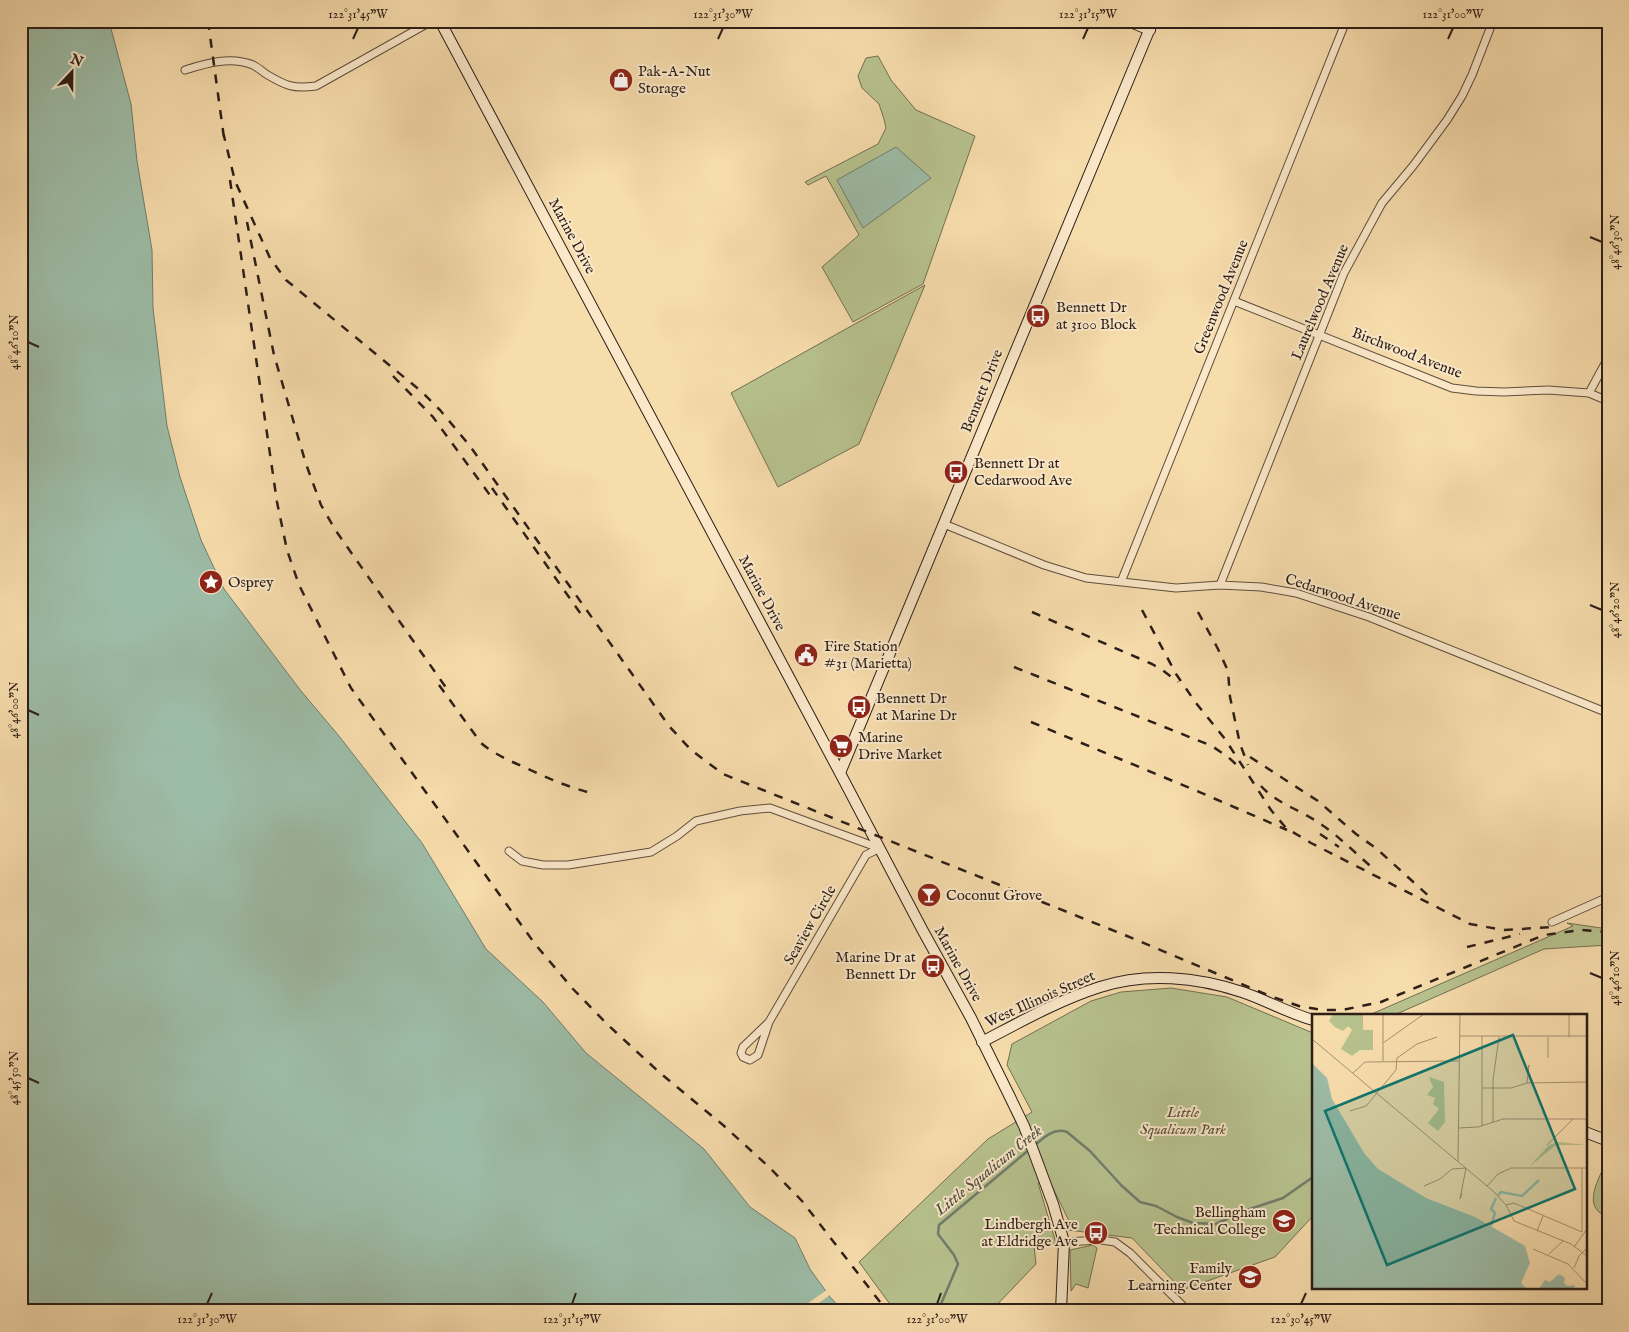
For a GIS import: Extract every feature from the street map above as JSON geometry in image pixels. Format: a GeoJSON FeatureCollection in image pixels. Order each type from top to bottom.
{"type":"FeatureCollection","features":[{"type":"Feature","properties":{"kind":"main road","name":"Marine Drive"},"geometry":{"type":"LineString","coordinates":[[440,21],[880,848],[1024,1126],[1054,1204],[1064,1242],[1061,1311]]}},
{"type":"Feature","properties":{"kind":"main road"},"geometry":{"type":"LineString","coordinates":[[1128,21],[1152,26]]}},
{"type":"Feature","properties":{"kind":"main road","name":"Bennett Drive"},"geometry":{"type":"LineString","coordinates":[[840,773],[1152,26]]}},
{"type":"Feature","properties":{"kind":"main road","name":"West Illinois Street"},"geometry":{"type":"LineString","coordinates":[[982,1042],[1083,993],[1101,986],[1144,978],[1164,977],[1213,984],[1243,992],[1300,1017],[1312,1020]]}},
{"type":"Feature","properties":{"kind":"main road"},"geometry":{"type":"LineString","coordinates":[[1586,1132],[1608,1141]]}},
{"type":"Feature","properties":{"kind":"street"},"geometry":{"type":"LineString","coordinates":[[185,70],[209,63],[234,61],[253,65],[281,83],[299,88],[316,86],[432,21]]}},
{"type":"Feature","properties":{"kind":"street","name":"Greenwood Avenue"},"geometry":{"type":"LineString","coordinates":[[1120,582],[1346,21]]}},
{"type":"Feature","properties":{"kind":"street","name":"Laurelwood Avenue"},"geometry":{"type":"LineString","coordinates":[[1220,585],[1344,273],[1382,204],[1448,120],[1472,75],[1493,21]]}},
{"type":"Feature","properties":{"kind":"street","name":"Birchwood Avenue"},"geometry":{"type":"LineString","coordinates":[[1234,301],[1452,388],[1485,391],[1548,390],[1589,393],[1608,401]]}},
{"type":"Feature","properties":{"kind":"street"},"geometry":{"type":"LineString","coordinates":[[1589,393],[1608,358]]}},
{"type":"Feature","properties":{"kind":"street","name":"Cedarwood Avenue"},"geometry":{"type":"LineString","coordinates":[[944,524],[1044,565],[1086,578],[1176,588],[1220,585],[1261,587],[1296,593],[1369,617],[1608,712]]}},
{"type":"Feature","properties":{"kind":"street"},"geometry":{"type":"LineString","coordinates":[[510,850],[522,861],[543,865],[568,865],[651,852],[677,836],[696,821],[740,811],[770,808],[880,848]]}},
{"type":"Feature","properties":{"kind":"street","name":"Seaview Circle"},"geometry":{"type":"LineString","coordinates":[[769,1022],[743,1047],[741,1053],[743,1058],[750,1060],[758,1055],[769,1022],[866,855],[880,848]]}},
{"type":"Feature","properties":{"kind":"street"},"geometry":{"type":"LineString","coordinates":[[1552,922],[1608,897]]}},
{"type":"Feature","properties":{"kind":"street"},"geometry":{"type":"LineString","coordinates":[[1064,1242],[1101,1240],[1115,1242],[1130,1253],[1188,1311]]}},
{"type":"Feature","properties":{"kind":"green space"},"geometry":{"type":"Polygon","coordinates":[[[878,56],[891,80],[916,110],[975,136],[923,284],[853,322],[822,267],[859,235],[826,176],[808,185],[805,182],[878,144],[886,128],[884,119],[879,104],[862,88],[858,76],[866,58],[878,56]]]}},
{"type":"Feature","properties":{"kind":"green space"},"geometry":{"type":"Polygon","coordinates":[[[925,285],[859,444],[778,487],[731,393],[925,285]]]}},
{"type":"Feature","properties":{"kind":"green space"},"geometry":{"type":"Polygon","coordinates":[[[1567,923],[1608,929],[1608,945],[1544,949],[1397,1014],[1372,1014],[1573,926],[1567,923]]]}},
{"type":"Feature","properties":{"kind":"green space","name":"Little Squalicum Park"},"geometry":{"type":"Polygon","coordinates":[[[1171,988],[1227,997],[1312,1033],[1312,1217],[1275,1257],[1182,1290],[1132,1238],[1068,1230],[1070,1223],[1049,1180],[1038,1183],[1056,1243],[1034,1245],[1036,1264],[991,1311],[895,1311],[859,1262],[988,1139],[1032,1112],[1007,1065],[1012,1044],[1091,1001],[1121,992],[1171,988]]]}},
{"type":"Feature","properties":{"kind":"green space"},"geometry":{"type":"Polygon","coordinates":[[[1608,1158],[1608,1211],[1605,1210],[1602,1214],[1596,1209],[1594,1195],[1598,1179],[1608,1158]]]}},
{"type":"Feature","properties":{"kind":"green space"},"geometry":{"type":"Polygon","coordinates":[[[1093,1245],[1097,1248],[1088,1288],[1076,1284],[1071,1291],[1070,1250],[1093,1245]]]}},
{"type":"Feature","properties":{"kind":"green space"},"geometry":{"type":"Polygon","coordinates":[[[1608,1303],[1608,1305],[1600,1306],[1596,1311],[1562,1311],[1565,1304],[1575,1306],[1608,1303]]]}},
{"type":"Feature","properties":{"kind":"shaded area"},"geometry":{"type":"Polygon","coordinates":[[[21,21],[109,21],[131,104],[137,161],[152,250],[153,308],[167,426],[180,477],[201,540],[224,589],[301,691],[339,736],[422,843],[486,949],[543,1002],[586,1053],[704,1149],[750,1207],[795,1238],[810,1269],[830,1297],[843,1311],[21,1311],[21,21]]]}},
{"type":"Feature","properties":{"kind":"shaded area"},"geometry":{"type":"Polygon","coordinates":[[[896,147],[931,178],[863,228],[837,180],[896,147]]]}},
{"type":"Feature","properties":{"kind":"pier"},"geometry":{"type":"Polygon","coordinates":[[[828,1289],[831,1294],[808,1311],[797,1311],[828,1289]]]}},
{"type":"Feature","properties":{"kind":"waterway","name":"Little Squalicum Creek"},"geometry":{"type":"LineString","coordinates":[[1034,1146],[1053,1132],[1067,1132],[1090,1151],[1121,1185],[1140,1202],[1156,1206],[1193,1223],[1216,1224],[1241,1212],[1283,1198],[1312,1178]]}},
{"type":"Feature","properties":{"kind":"waterway","name":"Little Squalicum Creek"},"geometry":{"type":"LineString","coordinates":[[938,1311],[958,1264],[954,1255],[938,1234],[939,1225],[1030,1149]]}},
{"type":"Feature","properties":{"kind":"railway"},"geometry":{"type":"LineString","coordinates":[[208,21],[224,138]]}},
{"type":"Feature","properties":{"kind":"railway"},"geometry":{"type":"LineString","coordinates":[[223,132],[235,181],[270,258],[286,280],[422,392],[440,410],[470,446],[669,726],[691,750],[723,774],[1127,936],[1270,996],[1299,1006],[1323,1010],[1342,1010],[1381,1002],[1544,935],[1582,930],[1608,932]]}},
{"type":"Feature","properties":{"kind":"railway"},"geometry":{"type":"LineString","coordinates":[[230,180],[277,502],[287,550],[299,585],[351,688],[535,944],[573,989],[608,1025],[660,1073],[723,1125],[769,1167],[802,1201],[887,1311]]}},
{"type":"Feature","properties":{"kind":"railway"},"geometry":{"type":"LineString","coordinates":[[247,222],[274,355],[306,464],[321,505],[336,531],[447,689]]}},
{"type":"Feature","properties":{"kind":"railway"},"geometry":{"type":"LineString","coordinates":[[393,376],[433,417],[492,498]]}},
{"type":"Feature","properties":{"kind":"railway"},"geometry":{"type":"LineString","coordinates":[[492,488],[583,617]]}},
{"type":"Feature","properties":{"kind":"railway"},"geometry":{"type":"LineString","coordinates":[[1142,610],[1176,674],[1225,739],[1271,810],[1286,828],[1311,843],[1470,924],[1504,930],[1553,927]]}},
{"type":"Feature","properties":{"kind":"railway"},"geometry":{"type":"LineString","coordinates":[[1032,612],[1152,664],[1178,682]]}},
{"type":"Feature","properties":{"kind":"railway"},"geometry":{"type":"LineString","coordinates":[[1198,612],[1228,671],[1230,697],[1240,744],[1248,765]]}},
{"type":"Feature","properties":{"kind":"railway"},"geometry":{"type":"LineString","coordinates":[[1014,667],[1212,746],[1239,767]]}},
{"type":"Feature","properties":{"kind":"railway"},"geometry":{"type":"LineString","coordinates":[[439,685],[481,743],[486,747],[502,757],[542,775],[591,793]]}},
{"type":"Feature","properties":{"kind":"railway"},"geometry":{"type":"LineString","coordinates":[[1031,722],[1287,830]]}},
{"type":"Feature","properties":{"kind":"railway"},"geometry":{"type":"LineString","coordinates":[[1250,757],[1318,801],[1356,834],[1377,849],[1432,899]]}},
{"type":"Feature","properties":{"kind":"railway"},"geometry":{"type":"LineString","coordinates":[[1261,786],[1280,801],[1324,826],[1375,870]]}},
{"type":"Feature","properties":{"kind":"railway"},"geometry":{"type":"LineString","coordinates":[[1320,834],[1339,847]]}},
{"type":"Feature","properties":{"kind":"railway"},"geometry":{"type":"LineString","coordinates":[[1467,947],[1520,934]]}},
{"type":"Feature","properties":{"kind":"place","name":"Pak-A-Nut Storage"},"geometry":{"type":"Point","coordinates":[621,80]}},
{"type":"Feature","properties":{"kind":"place","name":"Bennett Dr at 3100 Block"},"geometry":{"type":"Point","coordinates":[1038,316]}},
{"type":"Feature","properties":{"kind":"place","name":"Bennett Dr at Cedarwood Ave"},"geometry":{"type":"Point","coordinates":[956,472]}},
{"type":"Feature","properties":{"kind":"place","name":"Osprey"},"geometry":{"type":"Point","coordinates":[211,582]}},
{"type":"Feature","properties":{"kind":"place","name":"Fire Station #31 (Marietta)"},"geometry":{"type":"Point","coordinates":[806,655]}},
{"type":"Feature","properties":{"kind":"place","name":"Bennett Dr at Marine Dr"},"geometry":{"type":"Point","coordinates":[859,707]}},
{"type":"Feature","properties":{"kind":"place","name":"Marine Drive Market"},"geometry":{"type":"Point","coordinates":[841,746]}},
{"type":"Feature","properties":{"kind":"place","name":"Coconut Grove"},"geometry":{"type":"Point","coordinates":[929,895]}},
{"type":"Feature","properties":{"kind":"place","name":"Marine Dr at Bennett Dr"},"geometry":{"type":"Point","coordinates":[933,966]}},
{"type":"Feature","properties":{"kind":"place","name":"Bellingham Technical College"},"geometry":{"type":"Point","coordinates":[1284,1221]}},
{"type":"Feature","properties":{"kind":"place","name":"Lindbergh Ave at Eldridge Ave"},"geometry":{"type":"Point","coordinates":[1096,1233]}},
{"type":"Feature","properties":{"kind":"place","name":"Family Learning Center"},"geometry":{"type":"Point","coordinates":[1250,1277]}}]}
